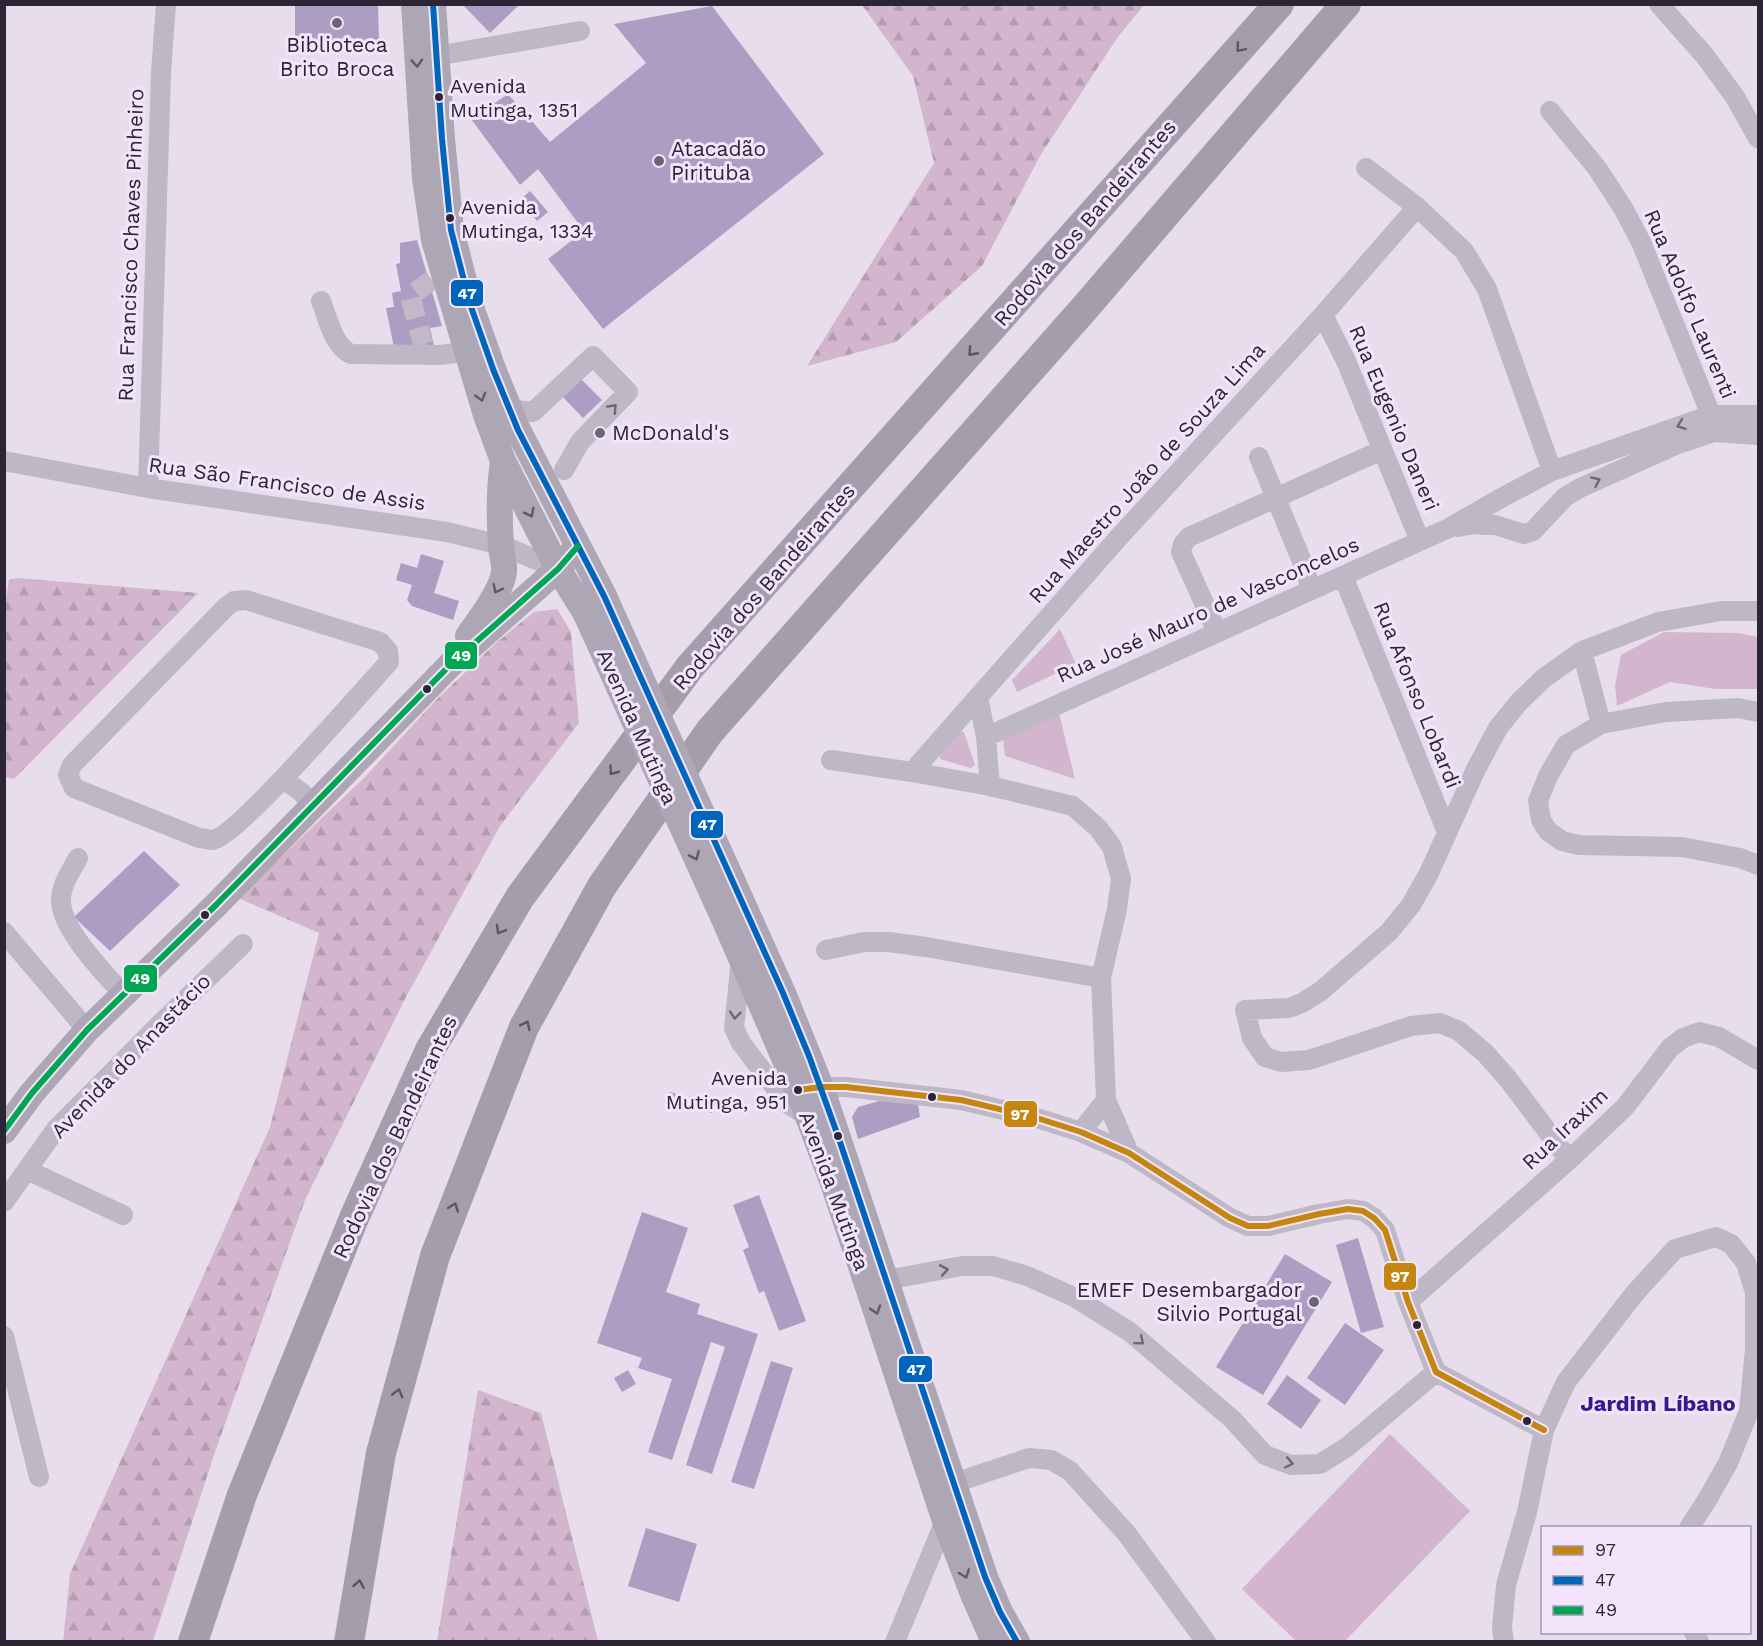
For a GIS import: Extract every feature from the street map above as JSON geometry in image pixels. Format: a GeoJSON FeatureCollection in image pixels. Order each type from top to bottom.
{"type":"FeatureCollection","features":[{"type":"Feature","properties":{"kind":"highway","name":"Rodovia dos Bandeirantes"},"geometry":{"type":"LineString","coordinates":[[193,1641],[242,1495],[354,1218],[430,1050],[520,897],[690,667],[1279,4]]}},
{"type":"Feature","properties":{"kind":"highway"},"geometry":{"type":"LineString","coordinates":[[349,1641],[381,1454],[435,1257],[524,1027],[602,886],[710,731],[1083,310],[1346,4]]}},
{"type":"Feature","properties":{"kind":"main road","name":"Avenida Mutinga"},"geometry":{"type":"LineString","coordinates":[[414,4],[425,178],[438,276],[467,347],[486,415],[503,461],[558,568],[594,604]]}},
{"type":"Feature","properties":{"kind":"main road","name":"Avenida Mutinga"},"geometry":{"type":"LineString","coordinates":[[433,4],[451,230],[470,304],[493,369],[518,430],[578,546],[594,604],[740,925],[783,993],[810,1088],[886,1280],[985,1577],[1000,1612],[1017,1641]]}},
{"type":"Feature","properties":{"kind":"main road"},"geometry":{"type":"LineString","coordinates":[[503,461],[516,461],[525,465],[549,496],[555,500]]}},
{"type":"Feature","properties":{"kind":"main road","name":"Avenida do Anastácio"},"geometry":{"type":"LineString","coordinates":[[450,665],[502,581],[504,571],[501,545],[500,482],[503,461]]}},
{"type":"Feature","properties":{"kind":"main road","name":"Avenida do Anastácio"},"geometry":{"type":"LineString","coordinates":[[4,1131],[32,1093],[87,1030],[216,905],[450,665],[558,568],[578,546]]}},
{"type":"Feature","properties":{"kind":"main road","name":"Avenida Mutinga"},"geometry":{"type":"LineString","coordinates":[[740,925],[741,957],[810,1088],[807,1116],[834,1186],[945,1521],[994,1641]]}},
{"type":"Feature","properties":{"kind":"street","name":"Rua Francisco Chaves Pinheiro"},"geometry":{"type":"LineString","coordinates":[[148,488],[160,72],[166,4]]}},
{"type":"Feature","properties":{"kind":"street"},"geometry":{"type":"LineString","coordinates":[[1659,4],[1705,56],[1735,97],[1758,138]]}},
{"type":"Feature","properties":{"kind":"street"},"geometry":{"type":"LineString","coordinates":[[436,56],[580,31]]}},
{"type":"Feature","properties":{"kind":"street","name":"Rua Adolfo Laurenti"},"geometry":{"type":"LineString","coordinates":[[1550,111],[1597,168],[1623,208],[1641,242],[1713,424]]}},
{"type":"Feature","properties":{"kind":"street"},"geometry":{"type":"LineString","coordinates":[[1366,168],[1417,207],[1464,251],[1487,289],[1552,471]]}},
{"type":"Feature","properties":{"kind":"street","name":"Rua Maestro João de Souza Lima"},"geometry":{"type":"LineString","coordinates":[[912,772],[1120,536],[1323,315],[1417,207]]}},
{"type":"Feature","properties":{"kind":"street"},"geometry":{"type":"LineString","coordinates":[[321,301],[337,341],[346,352],[351,354],[441,355],[467,347]]}},
{"type":"Feature","properties":{"kind":"street","name":"Rua Eugenio Daneri"},"geometry":{"type":"LineString","coordinates":[[1323,315],[1346,361],[1420,541]]}},
{"type":"Feature","properties":{"kind":"street"},"geometry":{"type":"LineString","coordinates":[[435,344],[467,347]]}},
{"type":"Feature","properties":{"kind":"street"},"geometry":{"type":"LineString","coordinates":[[509,409],[533,412],[593,356],[628,392],[580,442],[564,470]]}},
{"type":"Feature","properties":{"kind":"street","name":"Rua José Mauro de Vasconcelos"},"geometry":{"type":"LineString","coordinates":[[986,736],[1449,528],[1552,471],[1713,424],[1758,415]]}},
{"type":"Feature","properties":{"kind":"street","name":"Rua José Mauro de Vasconcelos"},"geometry":{"type":"LineString","coordinates":[[1449,528],[1475,524],[1496,525],[1524,534],[1533,531],[1565,497],[1580,488],[1678,444],[1713,424],[1758,435]]}},
{"type":"Feature","properties":{"kind":"street"},"geometry":{"type":"LineString","coordinates":[[1217,632],[1181,552],[1183,544],[1189,537],[1383,450]]}},
{"type":"Feature","properties":{"kind":"street"},"geometry":{"type":"LineString","coordinates":[[1258,457],[1303,564],[1311,590]]}},
{"type":"Feature","properties":{"kind":"street","name":"Rua São Francisco de Assis"},"geometry":{"type":"LineString","coordinates":[[4,461],[148,488],[447,532],[501,545],[558,568]]}},
{"type":"Feature","properties":{"kind":"street"},"geometry":{"type":"LineString","coordinates":[[1529,483],[1545,496],[1548,514]]}},
{"type":"Feature","properties":{"kind":"street"},"geometry":{"type":"LineString","coordinates":[[1503,497],[1501,515],[1511,531]]}},
{"type":"Feature","properties":{"kind":"street","name":"Rua Afonso Lobardi"},"geometry":{"type":"LineString","coordinates":[[1343,576],[1447,832]]}},
{"type":"Feature","properties":{"kind":"street"},"geometry":{"type":"LineString","coordinates":[[246,600],[380,642],[388,651],[389,662],[283,779],[228,832],[213,840],[199,838],[74,788],[68,775],[72,765],[226,607],[234,601],[246,600]]}},
{"type":"Feature","properties":{"kind":"street"},"geometry":{"type":"LineString","coordinates":[[1569,1160],[1508,1079],[1485,1053],[1459,1031],[1440,1023],[1411,1026],[1310,1060],[1281,1062],[1265,1057],[1252,1038],[1245,1010],[1289,1008],[1302,1004],[1321,992],[1389,932],[1411,905],[1429,873],[1498,728],[1519,702],[1544,678],[1582,651],[1658,622],[1721,611],[1758,610]]}},
{"type":"Feature","properties":{"kind":"street"},"geometry":{"type":"LineString","coordinates":[[1582,651],[1601,724]]}},
{"type":"Feature","properties":{"kind":"street"},"geometry":{"type":"LineString","coordinates":[[978,697],[986,736],[990,786]]}},
{"type":"Feature","properties":{"kind":"street"},"geometry":{"type":"LineString","coordinates":[[1758,712],[1738,708],[1666,712],[1601,724],[1566,745],[1548,776],[1538,801],[1541,820],[1548,831],[1562,841],[1579,846],[1682,847],[1740,858],[1758,866]]}},
{"type":"Feature","properties":{"kind":"street"},"geometry":{"type":"LineString","coordinates":[[831,760],[990,786],[1073,806],[1098,828],[1113,848],[1120,879],[1117,909],[1101,978],[1106,1100],[1129,1153]]}},
{"type":"Feature","properties":{"kind":"street"},"geometry":{"type":"LineString","coordinates":[[283,779],[314,804]]}},
{"type":"Feature","properties":{"kind":"street"},"geometry":{"type":"LineString","coordinates":[[78,858],[64,885],[61,902],[64,916],[98,967],[124,994]]}},
{"type":"Feature","properties":{"kind":"street"},"geometry":{"type":"LineString","coordinates":[[4,932],[87,1030]]}},
{"type":"Feature","properties":{"kind":"street"},"geometry":{"type":"LineString","coordinates":[[826,950],[864,942],[889,942],[1101,978]]}},
{"type":"Feature","properties":{"kind":"street","name":"Avenida do Anastácio"},"geometry":{"type":"LineString","coordinates":[[4,1202],[56,1129],[243,944]]}},
{"type":"Feature","properties":{"kind":"street"},"geometry":{"type":"LineString","coordinates":[[741,957],[734,1028],[741,1042],[787,1103],[807,1116]]}},
{"type":"Feature","properties":{"kind":"street","name":"Rua Iraxim"},"geometry":{"type":"LineString","coordinates":[[1408,1302],[1569,1160],[1625,1107],[1670,1048],[1683,1038],[1699,1032],[1719,1037],[1758,1060]]}},
{"type":"Feature","properties":{"kind":"street"},"geometry":{"type":"LineString","coordinates":[[810,1088],[846,1088],[961,1100],[1036,1118],[1081,1132],[1129,1153],[1230,1218],[1248,1226],[1268,1227],[1348,1209],[1363,1211],[1374,1218],[1385,1230],[1408,1302],[1436,1372],[1544,1430]]}},
{"type":"Feature","properties":{"kind":"street"},"geometry":{"type":"LineString","coordinates":[[1081,1132],[1106,1100]]}},
{"type":"Feature","properties":{"kind":"street"},"geometry":{"type":"LineString","coordinates":[[27,1170],[123,1215]]}},
{"type":"Feature","properties":{"kind":"street"},"geometry":{"type":"LineString","coordinates":[[1504,1641],[1502,1627],[1506,1585],[1527,1512],[1544,1430],[1566,1383],[1635,1293],[1675,1249],[1716,1237],[1731,1244],[1746,1263],[1755,1293],[1755,1350],[1749,1411],[1728,1463],[1690,1526]]}},
{"type":"Feature","properties":{"kind":"street"},"geometry":{"type":"LineString","coordinates":[[856,1252],[886,1280],[962,1266],[993,1266],[1027,1276],[1076,1298],[1130,1332],[1232,1419],[1265,1455],[1291,1465],[1320,1464],[1347,1447],[1436,1372]]}},
{"type":"Feature","properties":{"kind":"street"},"geometry":{"type":"LineString","coordinates":[[4,1336],[39,1477]]}},
{"type":"Feature","properties":{"kind":"street"},"geometry":{"type":"LineString","coordinates":[[895,1641],[945,1521],[954,1483],[1029,1458],[1051,1460],[1070,1471],[1127,1534],[1206,1641]]}},
{"type":"Feature","properties":{"kind":"green space"},"geometry":{"type":"Polygon","coordinates":[[[862,5],[1144,5],[1117,38],[1040,156],[982,266],[896,342],[807,366],[934,163],[913,76],[862,5]]]}},
{"type":"Feature","properties":{"kind":"green space"},"geometry":{"type":"Polygon","coordinates":[[[17,578],[198,593],[14,779],[5,777],[4,612],[9,580],[17,578]]]}},
{"type":"Feature","properties":{"kind":"green space"},"geometry":{"type":"Polygon","coordinates":[[[557,609],[571,632],[579,723],[500,826],[405,999],[305,1200],[216,1449],[153,1641],[63,1642],[70,1574],[270,1127],[319,933],[238,898],[365,777],[436,700],[497,642],[534,612],[557,609]]]}},
{"type":"Feature","properties":{"kind":"green space"},"geometry":{"type":"Polygon","coordinates":[[[1060,629],[1076,664],[1017,692],[1012,680],[1060,629]]]}},
{"type":"Feature","properties":{"kind":"green space"},"geometry":{"type":"Polygon","coordinates":[[[1664,632],[1738,633],[1758,637],[1758,689],[1715,689],[1670,682],[1617,706],[1615,685],[1621,655],[1664,632]]]}},
{"type":"Feature","properties":{"kind":"green space"},"geometry":{"type":"Polygon","coordinates":[[[1059,713],[1075,779],[1005,756],[1003,739],[1059,713]]]}},
{"type":"Feature","properties":{"kind":"green space"},"geometry":{"type":"Polygon","coordinates":[[[958,731],[964,732],[975,765],[971,768],[940,759],[940,752],[958,731]]]}},
{"type":"Feature","properties":{"kind":"green space"},"geometry":{"type":"Polygon","coordinates":[[[478,1390],[541,1413],[598,1641],[437,1641],[478,1390]]]}},
{"type":"Feature","properties":{"kind":"green space"},"geometry":{"type":"Polygon","coordinates":[[[1390,1434],[1470,1511],[1345,1641],[1296,1641],[1242,1589],[1390,1434]]]}},
{"type":"Feature","properties":{"kind":"building"},"geometry":{"type":"Polygon","coordinates":[[[462,4],[520,4],[490,33],[462,4]]]}},
{"type":"Feature","properties":{"kind":"building","name":"Biblioteca Brito Broca"},"geometry":{"type":"Polygon","coordinates":[[[295,5],[378,5],[379,42],[295,42],[295,5]]]}},
{"type":"Feature","properties":{"kind":"building","name":"Atacadão Pirituba"},"geometry":{"type":"Polygon","coordinates":[[[712,6],[824,154],[603,329],[548,259],[584,231],[538,169],[520,185],[471,119],[508,94],[550,142],[646,63],[614,24],[712,6]]]}},
{"type":"Feature","properties":{"kind":"building"},"geometry":{"type":"Polygon","coordinates":[[[530,191],[548,212],[537,221],[520,200],[530,191]]]}},
{"type":"Feature","properties":{"kind":"building"},"geometry":{"type":"Polygon","coordinates":[[[417,240],[442,326],[430,328],[435,350],[395,353],[386,308],[394,307],[392,293],[401,291],[396,264],[400,263],[400,243],[417,240]]]}},
{"type":"Feature","properties":{"kind":"building"},"geometry":{"type":"Polygon","coordinates":[[[580,378],[602,400],[583,418],[562,396],[580,378]]]}},
{"type":"Feature","properties":{"kind":"building"},"geometry":{"type":"Polygon","coordinates":[[[421,554],[444,561],[434,593],[459,601],[453,620],[412,606],[407,600],[412,585],[396,580],[401,563],[417,568],[421,554]]]}},
{"type":"Feature","properties":{"kind":"building"},"geometry":{"type":"Polygon","coordinates":[[[144,851],[180,885],[110,951],[74,917],[144,851]]]}},
{"type":"Feature","properties":{"kind":"building"},"geometry":{"type":"Polygon","coordinates":[[[670,1092],[689,1098],[689,1096],[714,1106],[712,1113],[685,1107],[686,1105],[668,1099],[670,1092]]]}},
{"type":"Feature","properties":{"kind":"building"},"geometry":{"type":"Polygon","coordinates":[[[879,1101],[918,1104],[920,1117],[858,1139],[852,1117],[858,1107],[879,1101]]]}},
{"type":"Feature","properties":{"kind":"building"},"geometry":{"type":"Polygon","coordinates":[[[759,1195],[806,1321],[779,1331],[764,1291],[759,1293],[743,1250],[749,1247],[733,1205],[759,1195]]]}},
{"type":"Feature","properties":{"kind":"building"},"geometry":{"type":"Polygon","coordinates":[[[642,1212],[688,1228],[666,1292],[700,1304],[697,1314],[758,1334],[712,1474],[686,1465],[725,1347],[711,1342],[672,1460],[648,1452],[672,1379],[638,1368],[642,1358],[597,1343],[642,1212]]]}},
{"type":"Feature","properties":{"kind":"building"},"geometry":{"type":"Polygon","coordinates":[[[1358,1238],[1384,1327],[1361,1333],[1336,1245],[1358,1238]]]}},
{"type":"Feature","properties":{"kind":"building"},"geometry":{"type":"Polygon","coordinates":[[[1285,1254],[1332,1282],[1263,1395],[1216,1367],[1285,1254]]]}},
{"type":"Feature","properties":{"kind":"building"},"geometry":{"type":"Polygon","coordinates":[[[1345,1323],[1384,1350],[1345,1405],[1307,1378],[1345,1323]]]}},
{"type":"Feature","properties":{"kind":"building"},"geometry":{"type":"Polygon","coordinates":[[[771,1361],[793,1368],[754,1489],[731,1482],[771,1361]]]}},
{"type":"Feature","properties":{"kind":"building"},"geometry":{"type":"Polygon","coordinates":[[[628,1370],[636,1384],[622,1392],[614,1378],[628,1370]]]}},
{"type":"Feature","properties":{"kind":"building"},"geometry":{"type":"Polygon","coordinates":[[[1287,1375],[1321,1400],[1301,1429],[1267,1404],[1287,1375]]]}},
{"type":"Feature","properties":{"kind":"building"},"geometry":{"type":"Polygon","coordinates":[[[646,1528],[697,1544],[679,1602],[628,1586],[646,1528]]]}},
{"type":"Feature","properties":{"kind":"tunnel"},"geometry":{"type":"LineString","coordinates":[[432,280],[410,296],[423,344],[435,344]]}},
{"type":"Feature","properties":{"kind":"transit line","name":"47"},"geometry":{"type":"LineString","coordinates":[[433,4],[451,230],[470,304],[493,369],[518,430],[604,596],[783,993],[809,1056],[838,1136],[985,1577],[1000,1612],[1017,1642]]}},
{"type":"Feature","properties":{"kind":"transit line","name":"49"},"geometry":{"type":"LineString","coordinates":[[4,1131],[32,1093],[87,1030],[216,905],[450,665],[558,569],[578,546]]}},
{"type":"Feature","properties":{"kind":"transit line","name":"97"},"geometry":{"type":"LineString","coordinates":[[798,1090],[846,1087],[961,1100],[1037,1118],[1081,1132],[1129,1153],[1230,1218],[1248,1226],[1268,1226],[1348,1209],[1363,1211],[1374,1218],[1385,1230],[1408,1302],[1436,1372],[1544,1430]]}},
{"type":"Feature","properties":{"kind":"place","name":"Biblioteca Brito Broca"},"geometry":{"type":"Point","coordinates":[337,23]}},
{"type":"Feature","properties":{"kind":"place","name":"Avenida Mutinga, 1351"},"geometry":{"type":"Point","coordinates":[439,97]}},
{"type":"Feature","properties":{"kind":"place","name":"Atacadão Pirituba"},"geometry":{"type":"Point","coordinates":[659,161]}},
{"type":"Feature","properties":{"kind":"place","name":"Avenida Mutinga, 1334"},"geometry":{"type":"Point","coordinates":[450,218]}},
{"type":"Feature","properties":{"kind":"place","name":"McDonald's"},"geometry":{"type":"Point","coordinates":[600,433]}},
{"type":"Feature","properties":{"kind":"place","name":"Avenida Mutinga, 951"},"geometry":{"type":"Point","coordinates":[798,1090]}},
{"type":"Feature","properties":{"kind":"place","name":"EMEF Desembargador Silvio Portugal"},"geometry":{"type":"Point","coordinates":[1314,1302]}},
{"type":"Feature","properties":{"kind":"district","name":"Jardim Líbano"},"geometry":{"type":"Point","coordinates":[1658,1403]}}]}
